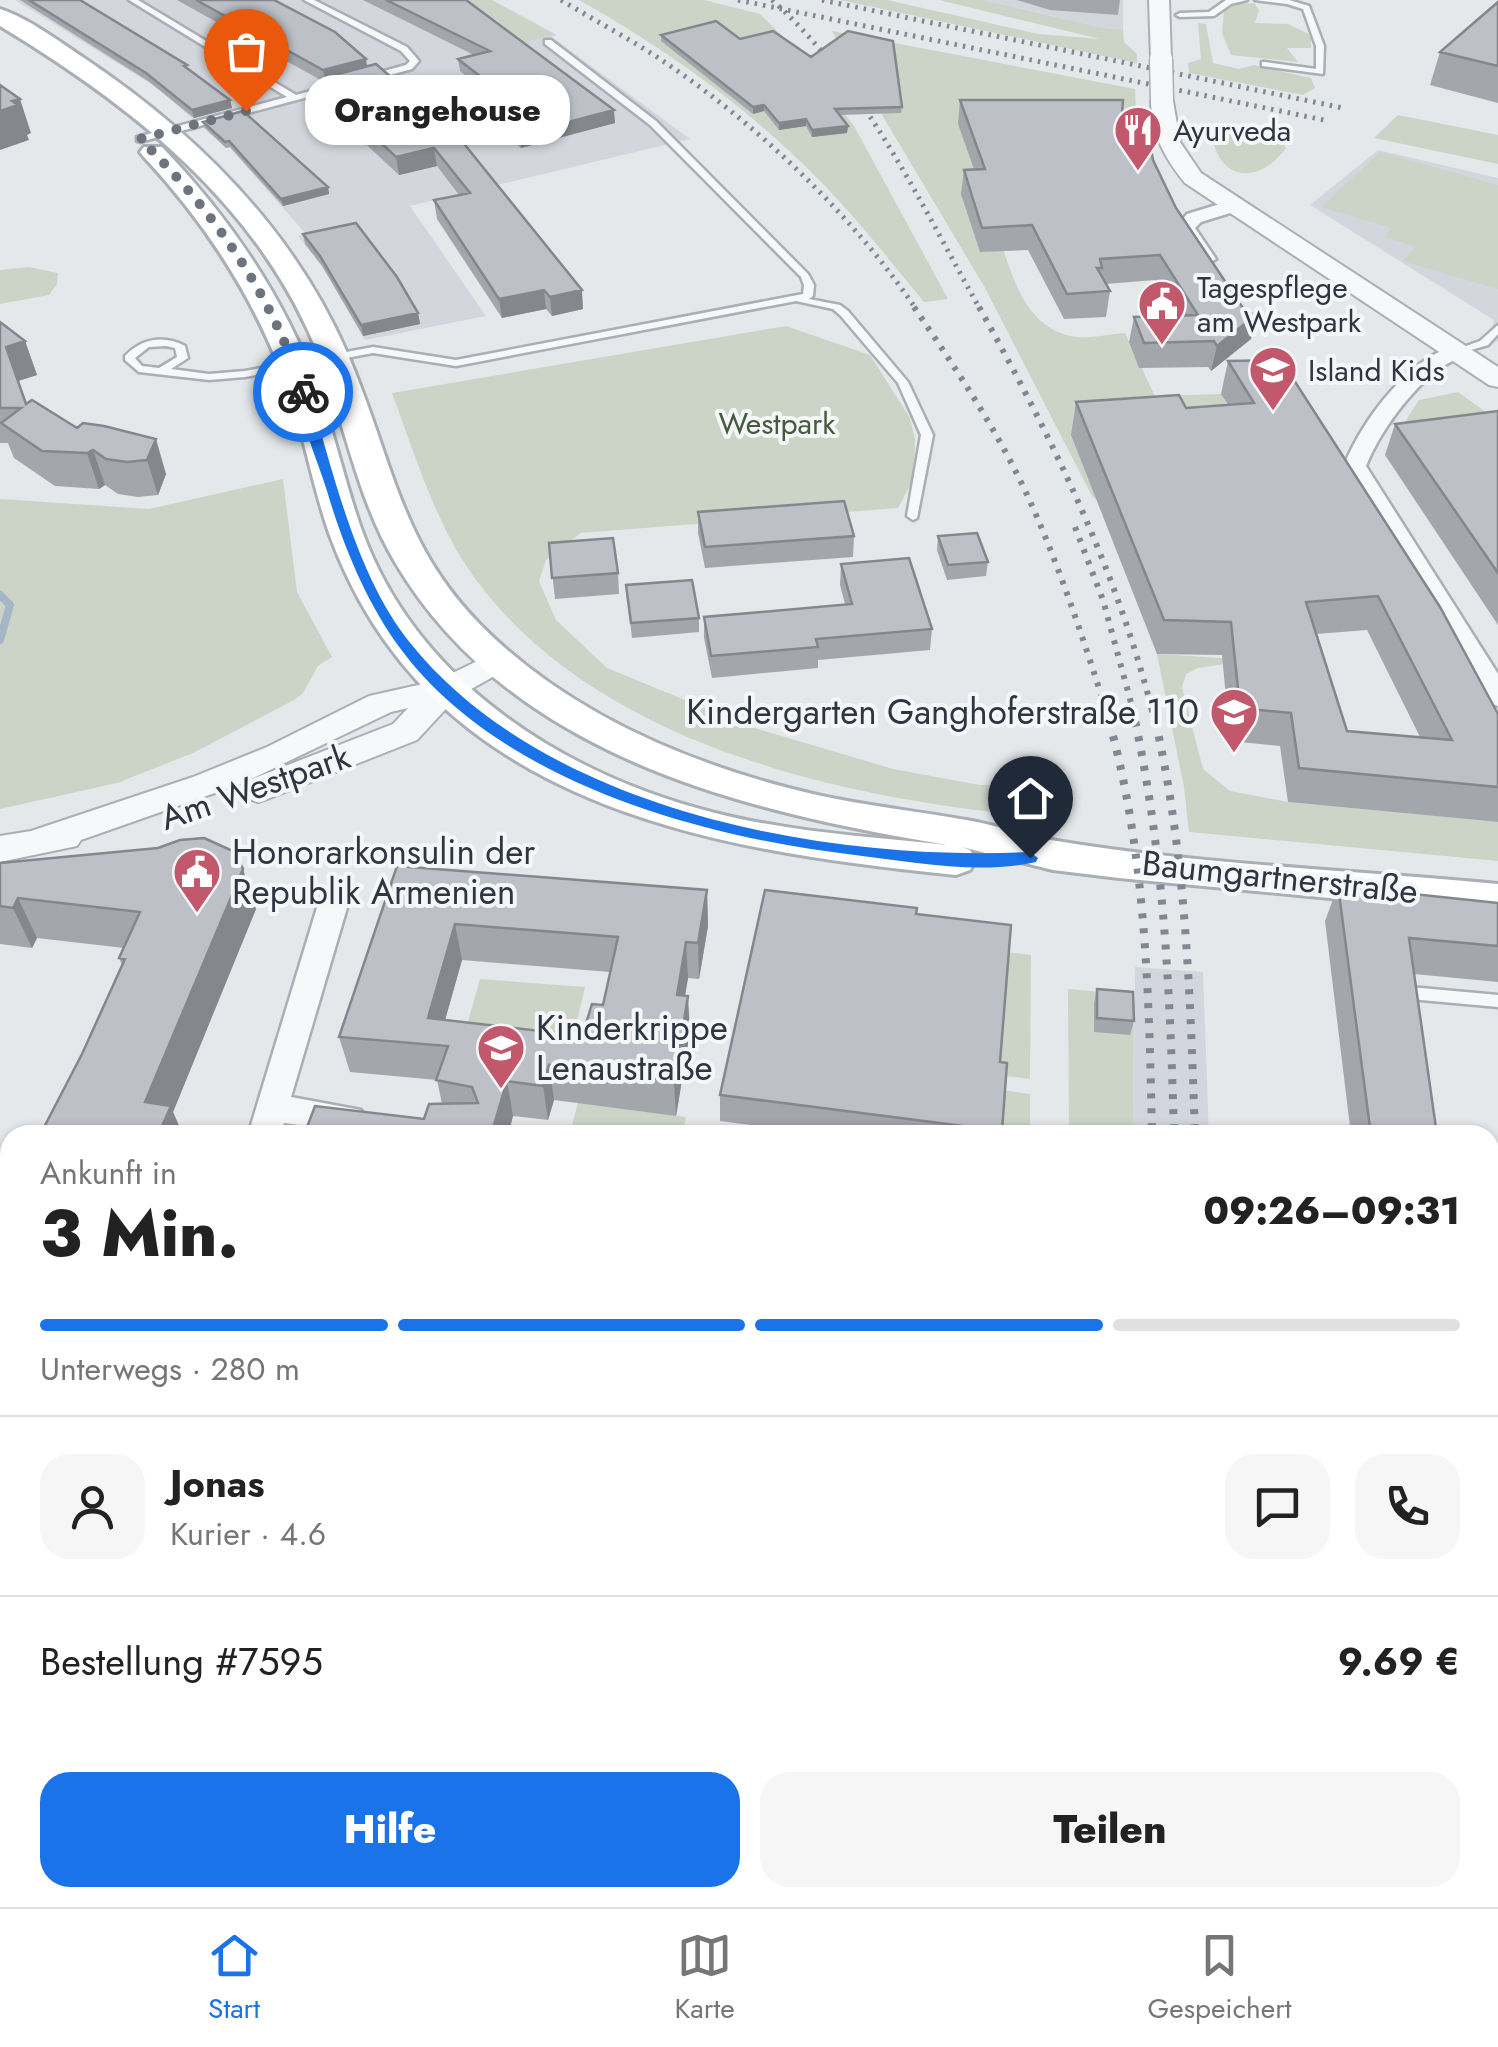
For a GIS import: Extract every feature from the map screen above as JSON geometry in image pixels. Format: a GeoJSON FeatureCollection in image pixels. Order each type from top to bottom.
{"type":"FeatureCollection","features":[{"type":"Feature","properties":{"kind":"main road","name":"Baumgartnerstraße"},"geometry":{"type":"LineString","coordinates":[[0,16],[129,97],[172,131],[231,192],[286,264],[317,316],[396,530],[412,562],[460,628],[496,662],[575,715],[714,779],[816,808],[971,835],[1061,856],[1498,899]]}},
{"type":"Feature","properties":{"kind":"main road","name":"Baumgartnerstraße"},"geometry":{"type":"LineString","coordinates":[[0,41],[75,89],[140,139],[178,176],[230,245],[261,292],[295,366],[362,574],[406,647],[446,689],[506,738],[636,803],[713,826],[796,843],[951,860],[1061,856]]}},
{"type":"Feature","properties":{"kind":"street"},"geometry":{"type":"LineString","coordinates":[[1159,0],[1162,127],[1168,148],[1193,178],[1498,380]]}},
{"type":"Feature","properties":{"kind":"street"},"geometry":{"type":"LineString","coordinates":[[1219,280],[1185,227],[1194,218],[1233,206]]}},
{"type":"Feature","properties":{"kind":"street"},"geometry":{"type":"LineString","coordinates":[[1457,352],[1435,362],[1371,437],[1355,466],[1462,632],[1498,697]]}},
{"type":"Feature","properties":{"kind":"street","name":"Am Westpark"},"geometry":{"type":"LineString","coordinates":[[0,849],[130,829],[269,786],[405,732],[446,689],[496,662]]}},
{"type":"Feature","properties":{"kind":"street"},"geometry":{"type":"LineString","coordinates":[[334,901],[269,1121],[383,1123]]}},
{"type":"Feature","properties":{"kind":"lane"},"geometry":{"type":"LineString","coordinates":[[133,0],[296,98]]}},
{"type":"Feature","properties":{"kind":"lane"},"geometry":{"type":"LineString","coordinates":[[140,139],[410,67],[414,61],[404,50],[308,0]]}},
{"type":"Feature","properties":{"kind":"lane"},"geometry":{"type":"LineString","coordinates":[[1180,15],[1212,14],[1228,2],[1243,0]]}},
{"type":"Feature","properties":{"kind":"lane"},"geometry":{"type":"LineString","coordinates":[[1259,0],[1306,8],[1320,46],[1320,72],[1265,64]]}},
{"type":"Feature","properties":{"kind":"lane"},"geometry":{"type":"LineString","coordinates":[[164,368],[182,358],[180,346],[150,344],[136,349],[129,358],[139,368],[209,376],[389,351],[456,363],[808,296],[805,276],[653,122],[548,42]]}},
{"type":"Feature","properties":{"kind":"lane"},"geometry":{"type":"LineString","coordinates":[[800,300],[824,303],[844,313],[912,397],[927,435],[913,516]]}},
{"type":"Feature","properties":{"kind":"lane"},"geometry":{"type":"LineString","coordinates":[[1457,352],[1484,343],[1498,328]]}},
{"type":"Feature","properties":{"kind":"lane"},"geometry":{"type":"LineString","coordinates":[[1410,993],[1498,1000]]}},
{"type":"Feature","properties":{"kind":"shaded area"},"geometry":{"type":"Polygon","coordinates":[[[15,0],[460,0],[497,19],[496,27],[552,33],[494,0],[557,35],[552,37],[690,139],[410,206],[486,316],[365,340],[324,268],[298,236],[305,233],[230,148],[171,100],[174,98],[15,0]]]}},
{"type":"Feature","properties":{"kind":"shaded area"},"geometry":{"type":"Polygon","coordinates":[[[983,0],[1123,0],[1123,29],[1104,28],[983,0]]]}},
{"type":"Feature","properties":{"kind":"shaded area"},"geometry":{"type":"Polygon","coordinates":[[[1378,150],[1498,178],[1498,342],[1489,336],[1494,320],[1310,205],[1378,150]]]}},
{"type":"Feature","properties":{"kind":"shaded area"},"geometry":{"type":"Polygon","coordinates":[[[1135,967],[1203,972],[1209,1125],[1133,1125],[1135,967]]]}},
{"type":"Feature","properties":{"kind":"green space"},"geometry":{"type":"Polygon","coordinates":[[[460,0],[492,0],[554,34],[475,56],[450,43],[495,27],[499,21],[460,0]]]}},
{"type":"Feature","properties":{"kind":"green space"},"geometry":{"type":"Polygon","coordinates":[[[579,0],[704,0],[760,14],[797,51],[854,126],[948,299],[924,302],[832,194],[764,128],[674,59],[579,0]]]}},
{"type":"Feature","properties":{"kind":"green space"},"geometry":{"type":"Polygon","coordinates":[[[840,0],[887,0],[1038,34],[1100,39],[939,0],[983,0],[1123,29],[1124,42],[1137,54],[1137,63],[840,0]]]}},
{"type":"Feature","properties":{"kind":"green space"},"geometry":{"type":"Polygon","coordinates":[[[1254,3],[1259,10],[1255,23],[1288,24],[1311,35],[1311,48],[1287,48],[1298,62],[1231,55],[1222,33],[1224,11],[1236,4],[1254,3]]]}},
{"type":"Feature","properties":{"kind":"green space"},"geometry":{"type":"Polygon","coordinates":[[[1198,23],[1206,24],[1213,63],[1239,69],[1254,65],[1311,78],[1315,88],[1303,95],[1189,73],[1188,63],[1201,59],[1198,23]]]}},
{"type":"Feature","properties":{"kind":"green space"},"geometry":{"type":"Polygon","coordinates":[[[832,31],[1135,89],[1137,131],[1000,240],[1023,298],[1042,322],[1076,337],[1125,333],[1155,396],[1221,394],[1235,418],[1099,502],[1092,496],[984,286],[832,31]]]}},
{"type":"Feature","properties":{"kind":"green space"},"geometry":{"type":"Polygon","coordinates":[[[1398,115],[1498,135],[1498,164],[1374,138],[1398,115]]]}},
{"type":"Feature","properties":{"kind":"green space"},"geometry":{"type":"Polygon","coordinates":[[[1208,127],[1262,132],[1286,148],[1268,166],[1237,172],[1220,158],[1214,145],[1193,133],[1208,127]]]}},
{"type":"Feature","properties":{"kind":"green space"},"geometry":{"type":"Polygon","coordinates":[[[1380,152],[1498,185],[1498,289],[1402,261],[1416,247],[1384,237],[1392,228],[1321,207],[1380,152]]]}},
{"type":"Feature","properties":{"kind":"green space"},"geometry":{"type":"Polygon","coordinates":[[[29,267],[58,273],[57,284],[49,295],[0,304],[0,270],[29,267]]]}},
{"type":"Feature","properties":{"kind":"green space","name":"Westpark"},"geometry":{"type":"Polygon","coordinates":[[[786,326],[870,355],[910,418],[915,440],[914,478],[898,508],[581,533],[546,560],[539,581],[556,620],[607,668],[748,726],[893,769],[980,785],[1050,786],[1053,818],[899,798],[819,781],[741,757],[665,727],[595,689],[533,642],[465,564],[429,492],[392,393],[786,326]]]}},
{"type":"Feature","properties":{"kind":"green space"},"geometry":{"type":"Polygon","coordinates":[[[1458,392],[1498,421],[1388,448],[1419,400],[1458,392]]]}},
{"type":"Feature","properties":{"kind":"green space"},"geometry":{"type":"Polygon","coordinates":[[[283,479],[297,592],[332,657],[318,666],[303,693],[193,753],[117,783],[0,809],[0,499],[149,509],[283,479]]]}},
{"type":"Feature","properties":{"kind":"green space"},"geometry":{"type":"Polygon","coordinates":[[[1157,654],[1253,660],[1198,668],[1186,674],[1182,687],[1203,769],[1230,791],[1288,802],[1498,822],[1498,861],[1189,832],[1184,787],[1157,654]]]}},
{"type":"Feature","properties":{"kind":"green space"},"geometry":{"type":"Polygon","coordinates":[[[1006,952],[1031,955],[1030,1079],[996,1075],[1006,952]]]}},
{"type":"Feature","properties":{"kind":"green space"},"geometry":{"type":"Polygon","coordinates":[[[480,979],[585,987],[571,1047],[464,1036],[480,979]]]}},
{"type":"Feature","properties":{"kind":"green space"},"geometry":{"type":"Polygon","coordinates":[[[1068,989],[1134,995],[1133,1125],[1069,1125],[1068,989]]]}},
{"type":"Feature","properties":{"kind":"green space"},"geometry":{"type":"Polygon","coordinates":[[[1002,1090],[1030,1094],[1030,1125],[1000,1125],[1002,1090]]]}},
{"type":"Feature","properties":{"kind":"green space"},"geometry":{"type":"Polygon","coordinates":[[[578,1103],[686,1117],[684,1125],[572,1125],[578,1103]]]}},
{"type":"Feature","properties":{"kind":"building"},"geometry":{"type":"Polygon","coordinates":[[[29,0],[80,0],[187,65],[184,66],[230,100],[192,110],[146,73],[29,0]]]}},
{"type":"Feature","properties":{"kind":"building"},"geometry":{"type":"Polygon","coordinates":[[[196,0],[274,0],[335,32],[366,59],[323,70],[196,0]]]}},
{"type":"Feature","properties":{"kind":"building"},"geometry":{"type":"Polygon","coordinates":[[[386,0],[466,0],[614,110],[519,135],[491,112],[517,105],[458,59],[490,51],[386,0]]]}},
{"type":"Feature","properties":{"kind":"building"},"geometry":{"type":"Polygon","coordinates":[[[1498,2],[1498,66],[1440,52],[1498,2]]]}},
{"type":"Feature","properties":{"kind":"building"},"geometry":{"type":"Polygon","coordinates":[[[716,21],[740,39],[773,31],[811,57],[848,31],[893,41],[902,107],[835,109],[848,126],[812,130],[806,119],[779,123],[764,105],[753,107],[661,35],[716,21]]]}},
{"type":"Feature","properties":{"kind":"building"},"geometry":{"type":"Polygon","coordinates":[[[376,64],[440,120],[444,119],[582,290],[550,297],[544,290],[499,299],[434,200],[470,193],[434,148],[396,157],[324,90],[354,83],[338,74],[376,64]]]}},
{"type":"Feature","properties":{"kind":"building"},"geometry":{"type":"Polygon","coordinates":[[[0,85],[20,99],[12,101],[18,105],[0,111],[0,85]]]}},
{"type":"Feature","properties":{"kind":"building"},"geometry":{"type":"Polygon","coordinates":[[[960,100],[1123,100],[1122,114],[1145,115],[1153,160],[1176,208],[1247,314],[1257,314],[1217,346],[1214,341],[1144,343],[1134,317],[1198,315],[1160,255],[1100,259],[1102,268],[1097,268],[1110,291],[1067,294],[1032,225],[982,228],[964,170],[985,169],[960,100]]]}},
{"type":"Feature","properties":{"kind":"building"},"geometry":{"type":"Polygon","coordinates":[[[243,111],[328,187],[281,199],[229,141],[225,142],[203,122],[243,111]]]}},
{"type":"Feature","properties":{"kind":"building"},"geometry":{"type":"Polygon","coordinates":[[[356,223],[397,277],[418,313],[361,325],[303,234],[356,223]]]}},
{"type":"Feature","properties":{"kind":"building"},"geometry":{"type":"Polygon","coordinates":[[[0,322],[25,341],[6,347],[26,404],[32,400],[77,428],[83,423],[156,439],[147,460],[106,459],[93,450],[42,451],[1,423],[21,408],[0,408],[0,322]]]}},
{"type":"Feature","properties":{"kind":"building"},"geometry":{"type":"Polygon","coordinates":[[[1281,360],[1440,607],[1498,714],[1498,787],[1299,768],[1291,713],[1240,708],[1231,622],[1164,620],[1076,402],[1179,395],[1186,408],[1254,403],[1228,361],[1281,360]],[[1378,596],[1306,602],[1347,731],[1452,740],[1378,596]]]}},
{"type":"Feature","properties":{"kind":"building"},"geometry":{"type":"Polygon","coordinates":[[[1498,411],[1498,573],[1395,424],[1498,411]]]}},
{"type":"Feature","properties":{"kind":"building"},"geometry":{"type":"Polygon","coordinates":[[[844,501],[854,536],[705,547],[698,512],[844,501]]]}},
{"type":"Feature","properties":{"kind":"building"},"geometry":{"type":"Polygon","coordinates":[[[977,533],[988,562],[948,565],[938,536],[977,533]]]}},
{"type":"Feature","properties":{"kind":"building"},"geometry":{"type":"Polygon","coordinates":[[[613,538],[618,573],[552,578],[549,543],[613,538]]]}},
{"type":"Feature","properties":{"kind":"building"},"geometry":{"type":"Polygon","coordinates":[[[909,558],[932,629],[816,639],[818,647],[711,656],[704,617],[852,604],[841,564],[909,558]]]}},
{"type":"Feature","properties":{"kind":"building"},"geometry":{"type":"Polygon","coordinates":[[[692,580],[699,618],[631,623],[626,585],[692,580]]]}},
{"type":"Feature","properties":{"kind":"building"},"geometry":{"type":"Polygon","coordinates":[[[204,838],[235,852],[243,869],[145,1102],[171,1106],[162,1125],[45,1125],[125,959],[119,958],[140,912],[18,898],[13,908],[0,906],[0,863],[158,848],[180,840],[204,838]]]}},
{"type":"Feature","properties":{"kind":"building"},"geometry":{"type":"Polygon","coordinates":[[[397,866],[707,890],[698,943],[686,942],[677,995],[688,996],[674,1081],[549,1065],[543,1086],[507,1081],[494,1125],[308,1125],[315,1106],[424,1119],[429,1104],[478,1103],[472,1087],[436,1080],[448,1046],[339,1037],[397,866]],[[455,924],[428,1018],[582,1036],[592,1004],[603,1005],[618,937],[455,924]]]}},
{"type":"Feature","properties":{"kind":"building"},"geometry":{"type":"Polygon","coordinates":[[[1338,886],[1498,903],[1498,946],[1409,938],[1436,1125],[1370,1125],[1338,886]]]}},
{"type":"Feature","properties":{"kind":"building"},"geometry":{"type":"Polygon","coordinates":[[[765,890],[917,908],[916,914],[1011,925],[1000,1062],[1007,1063],[1002,1125],[955,1125],[720,1095],[765,890]]]}},
{"type":"Feature","properties":{"kind":"building"},"geometry":{"type":"Polygon","coordinates":[[[1097,989],[1133,992],[1134,1021],[1097,1018],[1097,989]]]}},
{"type":"Feature","properties":{"kind":"waterway"},"geometry":{"type":"LineString","coordinates":[[0,595],[10,605],[0,640]]}},
{"type":"Feature","properties":{"kind":"railway"},"geometry":{"type":"LineString","coordinates":[[561,0],[660,59],[766,141],[862,238],[916,309]]}},
{"type":"Feature","properties":{"kind":"railway"},"geometry":{"type":"LineString","coordinates":[[738,0],[781,9]]}},
{"type":"Feature","properties":{"kind":"railway"},"geometry":{"type":"LineString","coordinates":[[772,0],[781,9]]}},
{"type":"Feature","properties":{"kind":"railway"},"geometry":{"type":"LineString","coordinates":[[822,0],[1343,108]]}},
{"type":"Feature","properties":{"kind":"railway"},"geometry":{"type":"LineString","coordinates":[[781,9],[1329,121]]}},
{"type":"Feature","properties":{"kind":"railway"},"geometry":{"type":"LineString","coordinates":[[781,9],[836,69],[863,106],[980,309]]}},
{"type":"Feature","properties":{"kind":"railway"},"geometry":{"type":"LineString","coordinates":[[914,307],[990,425],[1029,499],[1061,577],[1106,710]]}},
{"type":"Feature","properties":{"kind":"railway"},"geometry":{"type":"LineString","coordinates":[[979,307],[1079,503],[1119,604],[1152,710]]}},
{"type":"Feature","properties":{"kind":"railway"},"geometry":{"type":"LineString","coordinates":[[1075,527],[1103,600],[1133,710]]}},
{"type":"Feature","properties":{"kind":"railway"},"geometry":{"type":"LineString","coordinates":[[1105,707],[1119,759],[1137,865],[1147,973],[1152,1125]]}},
{"type":"Feature","properties":{"kind":"railway"},"geometry":{"type":"LineString","coordinates":[[1132,707],[1158,866],[1174,1125]]}},
{"type":"Feature","properties":{"kind":"railway"},"geometry":{"type":"LineString","coordinates":[[1152,707],[1179,866],[1195,1125]]}},
{"type":"Feature","properties":{"kind":"way so far"},"geometry":{"type":"LineString","coordinates":[[246,111],[140,139],[203,206],[261,292],[303,392]]}},
{"type":"Feature","properties":{"kind":"place","name":"Orangehouse"},"geometry":{"type":"Point","coordinates":[246,111]}},
{"type":"Feature","properties":{"kind":"place","name":"Ayurveda"},"geometry":{"type":"Point","coordinates":[1138,172]}},
{"type":"Feature","properties":{"kind":"place","name":"Tagespflege am Westpark"},"geometry":{"type":"Point","coordinates":[1162,346]}},
{"type":"Feature","properties":{"kind":"place","name":"Island Kids"},"geometry":{"type":"Point","coordinates":[1273,412]}},
{"type":"Feature","properties":{"kind":"place","name":"Kindergarten Ganghoferstraße 110"},"geometry":{"type":"Point","coordinates":[1234,754]}},
{"type":"Feature","properties":{"kind":"place","name":"Honorarkonsulin der Republik Armenien"},"geometry":{"type":"Point","coordinates":[197,914]}},
{"type":"Feature","properties":{"kind":"place","name":"Kinderkrippe Lenaustraße"},"geometry":{"type":"Point","coordinates":[501,1090]}},
{"type":"Feature","properties":{"kind":"route"},"geometry":{"type":"LineString","coordinates":[[303,392],[345,530],[368,588],[406,647],[446,689],[506,738],[636,803],[713,826],[796,843],[881,853],[969,861],[1030,858]]}}]}
